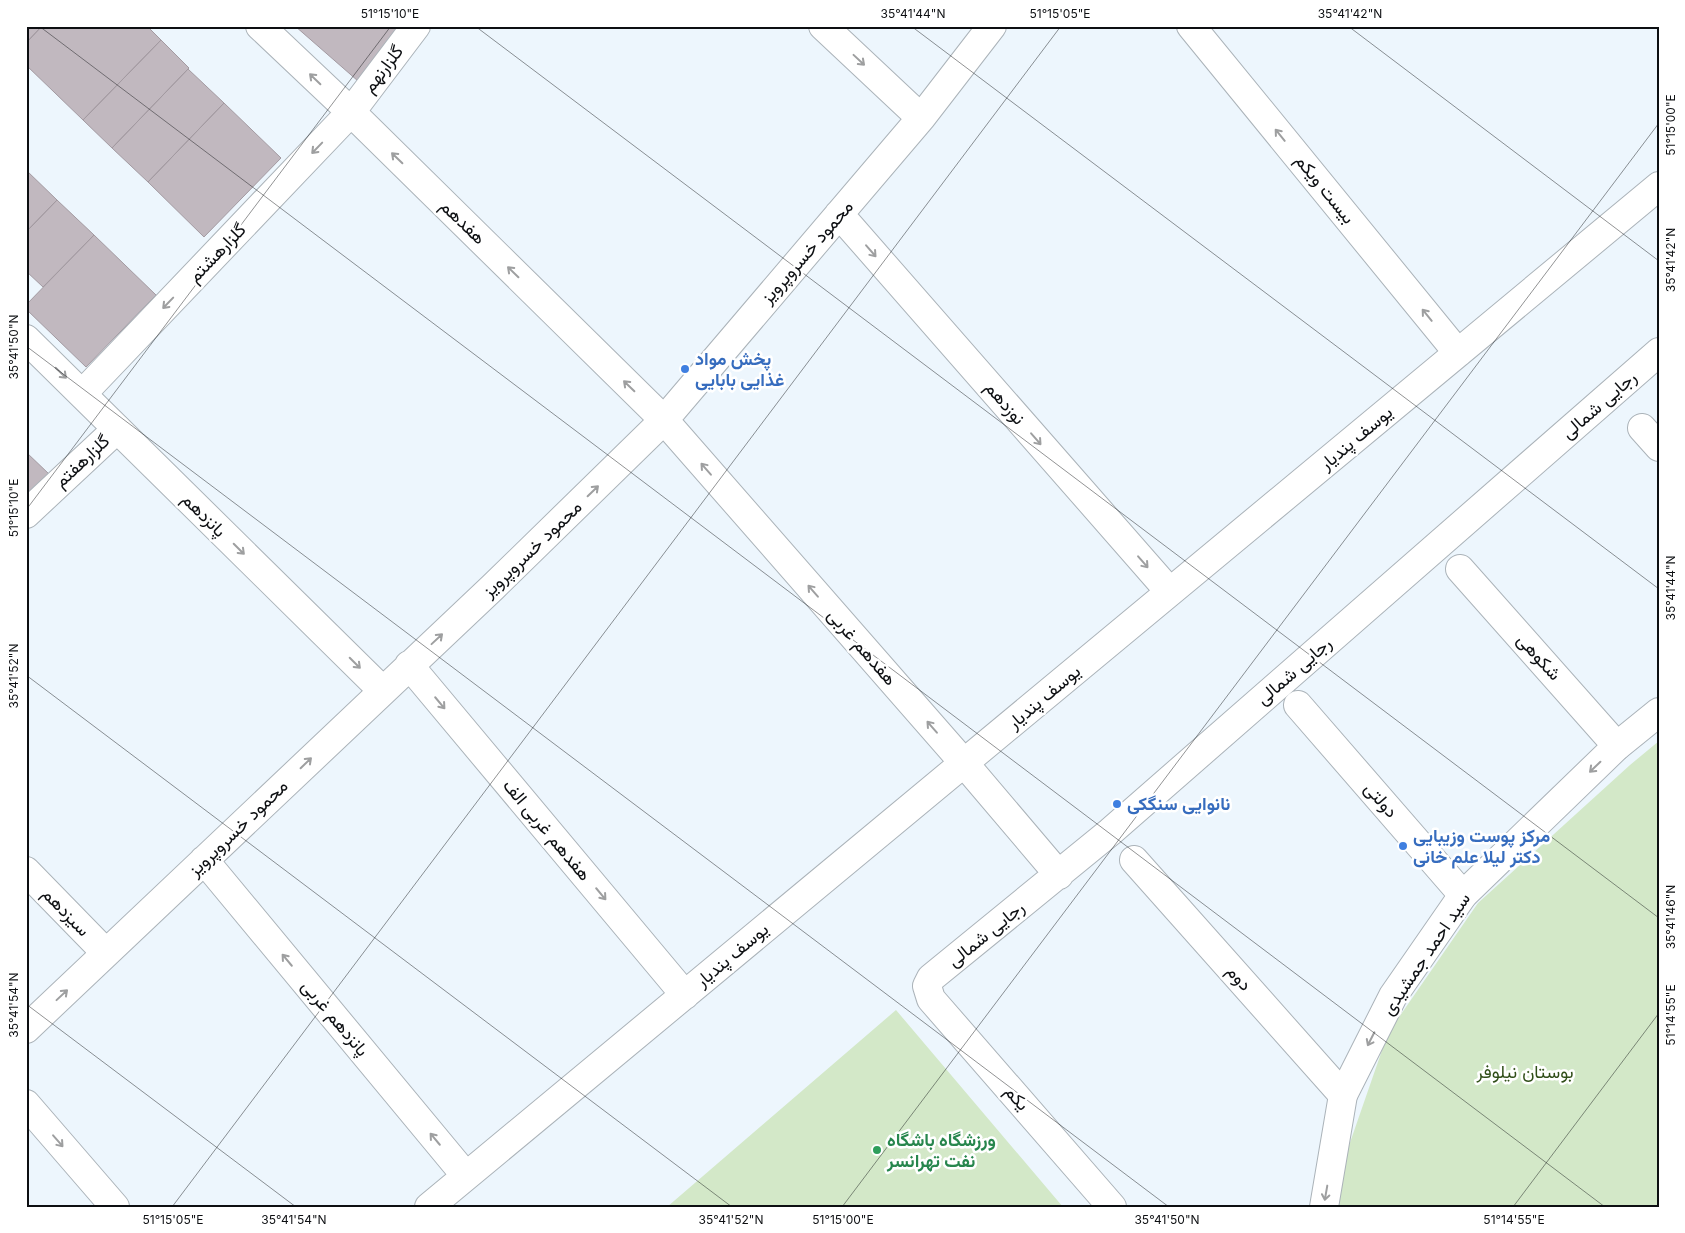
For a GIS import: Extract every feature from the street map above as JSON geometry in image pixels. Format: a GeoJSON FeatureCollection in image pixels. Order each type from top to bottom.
{"type":"FeatureCollection","features":[{"type":"Feature","properties":{"kind":"street","name":"هفدهم"},"geometry":{"type":"LineString","coordinates":[[260,26],[351,112],[664,420]]}},
{"type":"Feature","properties":{"kind":"street","name":"گلزارنهم"},"geometry":{"type":"LineString","coordinates":[[351,112],[416,26]]}},
{"type":"Feature","properties":{"kind":"street"},"geometry":{"type":"LineString","coordinates":[[823,26],[921,118]]}},
{"type":"Feature","properties":{"kind":"street","name":"محمود خسروپرویز"},"geometry":{"type":"LineString","coordinates":[[26,1029],[520,561],[664,420],[921,118],[992,26]]}},
{"type":"Feature","properties":{"kind":"street","name":"بیست ویکم"},"geometry":{"type":"LineString","coordinates":[[1191,26],[1458,353]]}},
{"type":"Feature","properties":{"kind":"street","name":"گلزارهشتم"},"geometry":{"type":"LineString","coordinates":[[83,393],[351,112]]}},
{"type":"Feature","properties":{"kind":"street","name":"یوسف پندیار"},"geometry":{"type":"LineString","coordinates":[[429,1207],[1659,186]]}},
{"type":"Feature","properties":{"kind":"street","name":"نوزدهم"},"geometry":{"type":"LineString","coordinates":[[839,214],[1170,592]]}},
{"type":"Feature","properties":{"kind":"street","name":"پانزدهم"},"geometry":{"type":"LineString","coordinates":[[26,339],[83,393],[117,429],[382,690]]}},
{"type":"Feature","properties":{"kind":"street","name":"رجایی شمالی"},"geometry":{"type":"LineString","coordinates":[[927,986],[931,978],[1059,875],[1659,352]]}},
{"type":"Feature","properties":{"kind":"street","name":"هفدهم غربی"},"geometry":{"type":"LineString","coordinates":[[664,420],[964,763],[1059,875]]}},
{"type":"Feature","properties":{"kind":"street","name":"گلزارهفتم"},"geometry":{"type":"LineString","coordinates":[[26,514],[117,429]]}},
{"type":"Feature","properties":{"kind":"street","name":"شکوهی"},"geometry":{"type":"LineString","coordinates":[[1460,569],[1617,746]]}},
{"type":"Feature","properties":{"kind":"street","name":"هفدهم غربی الف"},"geometry":{"type":"LineString","coordinates":[[409,665],[685,995]]}},
{"type":"Feature","properties":{"kind":"street","name":"دولتی"},"geometry":{"type":"LineString","coordinates":[[1298,705],[1463,896]]}},
{"type":"Feature","properties":{"kind":"street","name":"سید احمد جمشیدی"},"geometry":{"type":"LineString","coordinates":[[1324,1207],[1343,1095],[1393,996],[1463,896],[1617,746],[1659,712]]}},
{"type":"Feature","properties":{"kind":"street","name":"پانزدهم غربی"},"geometry":{"type":"LineString","coordinates":[[204,860],[466,1176]]}},
{"type":"Feature","properties":{"kind":"street","name":"دوم"},"geometry":{"type":"LineString","coordinates":[[1134,860],[1343,1095]]}},
{"type":"Feature","properties":{"kind":"street","name":"سیزدهم"},"geometry":{"type":"LineString","coordinates":[[26,872],[106,953]]}},
{"type":"Feature","properties":{"kind":"street","name":"یکم"},"geometry":{"type":"LineString","coordinates":[[927,986],[930,999],[1112,1207]]}},
{"type":"Feature","properties":{"kind":"street"},"geometry":{"type":"LineString","coordinates":[[26,1104],[116,1207]]}},
{"type":"Feature","properties":{"kind":"green space","name":"بوستان نیلوفر"},"geometry":{"type":"Polygon","coordinates":[[[1659,741],[1659,1207],[1335,1207],[1345,1157],[1388,1033],[1478,903],[1659,741]]]}},
{"type":"Feature","properties":{"kind":"green space","name":"ورزشگاه باشگاه نفت تهرانسر"},"geometry":{"type":"Polygon","coordinates":[[[896,1010],[1063,1207],[667,1207],[896,1010]]]}},
{"type":"Feature","properties":{"kind":"building"},"geometry":{"type":"Polygon","coordinates":[[[26,26],[42,26],[26,43],[26,26]]]}},
{"type":"Feature","properties":{"kind":"building"},"geometry":{"type":"Polygon","coordinates":[[[42,26],[147,26],[161,40],[83,120],[26,65],[26,43],[42,26]]]}},
{"type":"Feature","properties":{"kind":"building"},"geometry":{"type":"Polygon","coordinates":[[[295,26],[413,26],[366,88],[295,26]]]}},
{"type":"Feature","properties":{"kind":"building"},"geometry":{"type":"Polygon","coordinates":[[[161,40],[189,68],[112,148],[83,120],[161,40]]]}},
{"type":"Feature","properties":{"kind":"building"},"geometry":{"type":"Polygon","coordinates":[[[188,69],[224,103],[148,182],[112,148],[188,69]]]}},
{"type":"Feature","properties":{"kind":"building"},"geometry":{"type":"Polygon","coordinates":[[[224,103],[281,158],[204,237],[148,182],[224,103]]]}},
{"type":"Feature","properties":{"kind":"building"},"geometry":{"type":"Polygon","coordinates":[[[26,170],[57,200],[26,232],[26,170]]]}},
{"type":"Feature","properties":{"kind":"building"},"geometry":{"type":"Polygon","coordinates":[[[57,200],[94,235],[43,287],[26,271],[26,232],[57,200]]]}},
{"type":"Feature","properties":{"kind":"building"},"geometry":{"type":"Polygon","coordinates":[[[94,235],[156,295],[86,367],[26,309],[26,305],[94,235]]]}},
{"type":"Feature","properties":{"kind":"building"},"geometry":{"type":"Polygon","coordinates":[[[26,452],[49,474],[26,496],[26,452]]]}},
{"type":"Feature","properties":{"kind":"place","name":"پخش مواد غذایی بابایی"},"geometry":{"type":"Point","coordinates":[685,369]}},
{"type":"Feature","properties":{"kind":"place","name":"نانوایی سنگکی"},"geometry":{"type":"Point","coordinates":[1117,804]}},
{"type":"Feature","properties":{"kind":"place","name":"مرکز پوست وزیبایی دکتر لیلا علم خانی"},"geometry":{"type":"Point","coordinates":[1403,846]}},
{"type":"Feature","properties":{"kind":"place","name":"ورزشگاه باشگاه نفت تهرانسر"},"geometry":{"type":"Point","coordinates":[877,1150]}}]}
